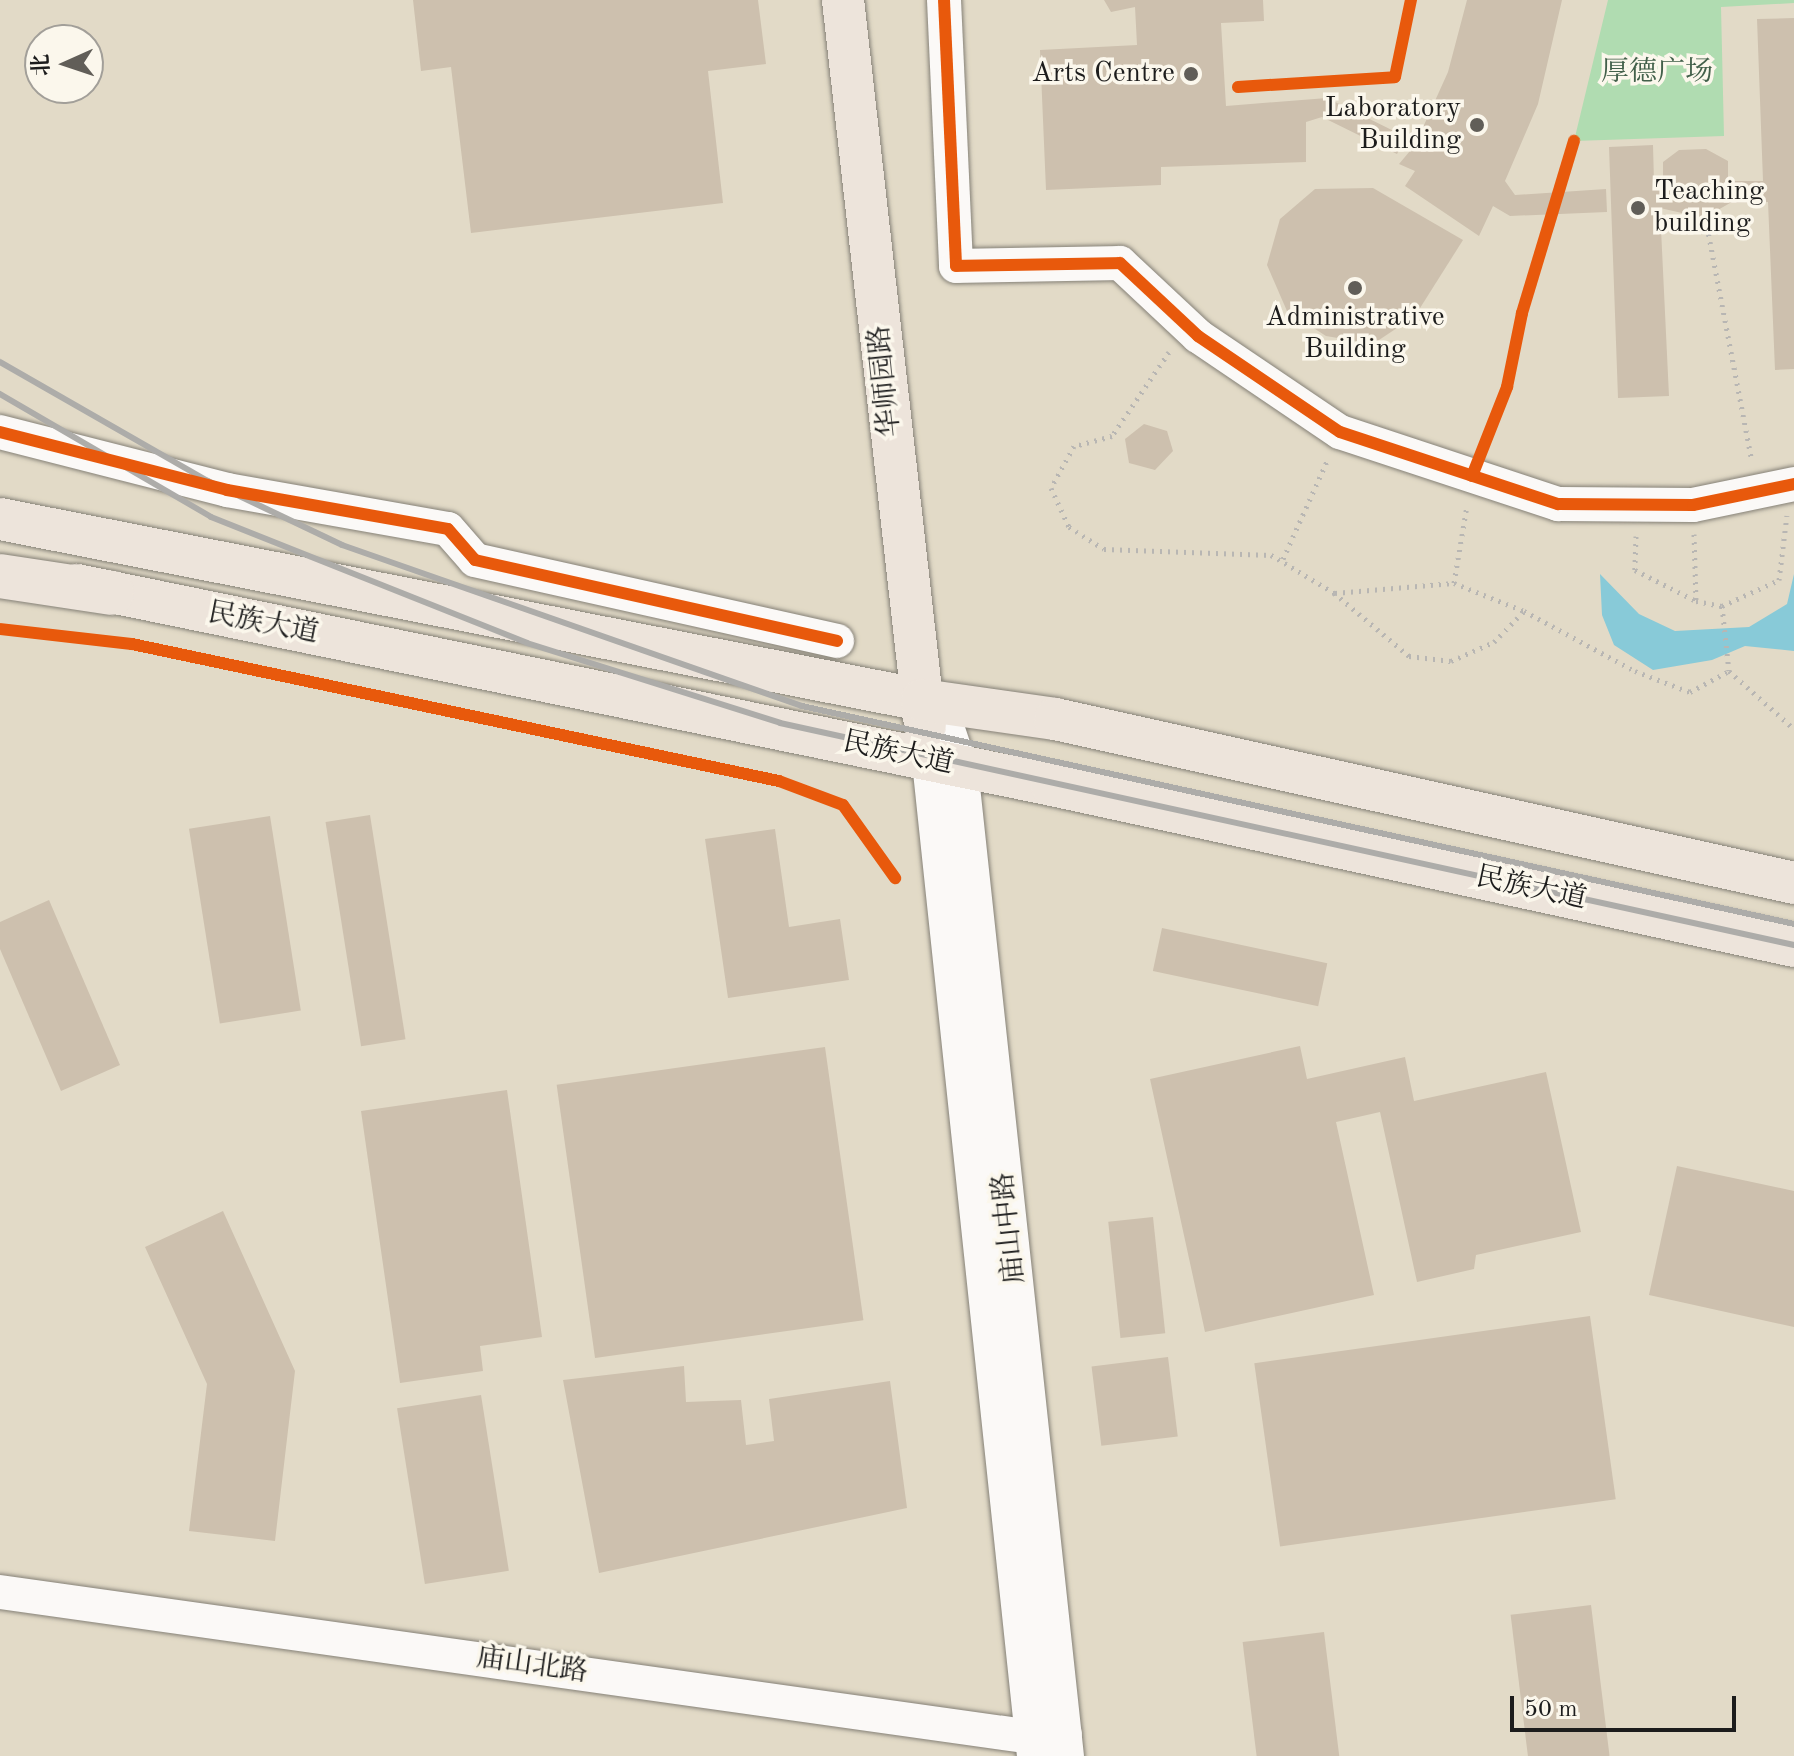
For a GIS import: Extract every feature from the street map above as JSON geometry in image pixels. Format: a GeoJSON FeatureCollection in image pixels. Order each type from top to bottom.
{"type":"FeatureCollection","features":[{"type":"Feature","properties":{"kind":"highway"},"geometry":{"type":"LineString","coordinates":[[0,576],[112,593]]}},
{"type":"Feature","properties":{"kind":"main road","name":"华师园路"},"geometry":{"type":"LineString","coordinates":[[843,0],[931,701],[945,765]]}},
{"type":"Feature","properties":{"kind":"main road","name":"民族大道"},"geometry":{"type":"LineString","coordinates":[[0,519],[931,701],[1055,719],[1794,883]]}},
{"type":"Feature","properties":{"kind":"main road","name":"民族大道"},"geometry":{"type":"LineString","coordinates":[[0,568],[1794,946]]}},
{"type":"Feature","properties":{"kind":"street"},"geometry":{"type":"LineString","coordinates":[[944,0],[956,266],[1120,263],[1198,336],[1340,432],[1558,504],[1636,508],[1693,505],[1758,495],[1792,484]]}},
{"type":"Feature","properties":{"kind":"street"},"geometry":{"type":"LineString","coordinates":[[0,432],[227,490],[448,529],[475,560],[837,641]]}},
{"type":"Feature","properties":{"kind":"street","name":"庙山中路"},"geometry":{"type":"LineString","coordinates":[[945,765],[1049,1746]]}},
{"type":"Feature","properties":{"kind":"street","name":"庙山北路"},"geometry":{"type":"LineString","coordinates":[[0,1592],[1049,1746]]}},
{"type":"Feature","properties":{"kind":"path"},"geometry":{"type":"LineString","coordinates":[[1707,226],[1758,495]]}},
{"type":"Feature","properties":{"kind":"path"},"geometry":{"type":"LineString","coordinates":[[1198,336],[1171,351],[1112,436],[1074,446],[1051,488],[1069,527],[1104,549],[1170,555],[1231,551],[1283,560],[1334,593],[1409,656],[1451,661],[1494,642],[1524,611]]}},
{"type":"Feature","properties":{"kind":"path"},"geometry":{"type":"LineString","coordinates":[[1283,560],[1340,432]]}},
{"type":"Feature","properties":{"kind":"path"},"geometry":{"type":"LineString","coordinates":[[1454,583],[1472,476]]}},
{"type":"Feature","properties":{"kind":"path"},"geometry":{"type":"LineString","coordinates":[[1636,508],[1635,570],[1696,601],[1722,606],[1779,580],[1792,484]]}},
{"type":"Feature","properties":{"kind":"path"},"geometry":{"type":"LineString","coordinates":[[1693,505],[1696,601]]}},
{"type":"Feature","properties":{"kind":"path"},"geometry":{"type":"LineString","coordinates":[[1334,593],[1454,583],[1524,611],[1635,671],[1690,692],[1729,671]]}},
{"type":"Feature","properties":{"kind":"path"},"geometry":{"type":"LineString","coordinates":[[1722,606],[1729,671],[1794,729]]}},
{"type":"Feature","properties":{"kind":"green space","name":"厚德广场"},"geometry":{"type":"Polygon","coordinates":[[[1608,0],[1794,0],[1794,3],[1721,7],[1724,136],[1574,141],[1608,0]]]}},
{"type":"Feature","properties":{"kind":"water"},"geometry":{"type":"Polygon","coordinates":[[[1600,574],[1639,614],[1675,631],[1749,627],[1787,604],[1794,574],[1794,651],[1745,646],[1712,660],[1653,670],[1614,645],[1602,615],[1600,574]]]}},
{"type":"Feature","properties":{"kind":"building"},"geometry":{"type":"Polygon","coordinates":[[[413,0],[758,0],[766,64],[708,71],[723,203],[471,233],[451,67],[421,71],[413,0]]]}},
{"type":"Feature","properties":{"kind":"building"},"geometry":{"type":"Polygon","coordinates":[[[1104,0],[1263,0],[1264,21],[1221,23],[1226,106],[1327,98],[1406,137],[1397,154],[1322,117],[1306,122],[1306,162],[1161,167],[1161,185],[1046,190],[1040,50],[1137,45],[1135,7],[1111,12],[1104,0]]]}},
{"type":"Feature","properties":{"kind":"building","name":"Laboratory Building"},"geometry":{"type":"Polygon","coordinates":[[[1467,0],[1562,0],[1538,104],[1505,181],[1515,195],[1606,189],[1607,212],[1510,216],[1493,206],[1479,236],[1405,186],[1415,171],[1399,164],[1415,145],[1448,72],[1467,0]]]}},
{"type":"Feature","properties":{"kind":"building","name":"Teaching building"},"geometry":{"type":"Polygon","coordinates":[[[1794,18],[1794,369],[1775,370],[1768,202],[1730,203],[1704,218],[1660,208],[1669,396],[1618,398],[1609,147],[1653,145],[1654,182],[1663,181],[1663,162],[1679,150],[1706,149],[1728,161],[1728,181],[1763,181],[1757,19],[1794,18]]]}},
{"type":"Feature","properties":{"kind":"building","name":"Administrative Building"},"geometry":{"type":"Polygon","coordinates":[[[1373,188],[1463,240],[1415,316],[1373,344],[1326,336],[1287,311],[1267,265],[1280,219],[1315,189],[1373,188]]]}},
{"type":"Feature","properties":{"kind":"building"},"geometry":{"type":"Polygon","coordinates":[[[1144,424],[1167,431],[1173,451],[1155,470],[1129,463],[1125,439],[1144,424]]]}},
{"type":"Feature","properties":{"kind":"building"},"geometry":{"type":"Polygon","coordinates":[[[370,815],[406,1039],[361,1046],[326,822],[370,815]]]}},
{"type":"Feature","properties":{"kind":"building"},"geometry":{"type":"Polygon","coordinates":[[[270,816],[301,1011],[220,1023],[189,829],[270,816]]]}},
{"type":"Feature","properties":{"kind":"building"},"geometry":{"type":"Polygon","coordinates":[[[775,829],[789,927],[840,919],[849,980],[728,998],[705,839],[775,829]]]}},
{"type":"Feature","properties":{"kind":"building"},"geometry":{"type":"Polygon","coordinates":[[[49,900],[120,1065],[61,1091],[0,949],[0,922],[49,900]]]}},
{"type":"Feature","properties":{"kind":"building"},"geometry":{"type":"Polygon","coordinates":[[[1162,928],[1327,963],[1318,1006],[1153,971],[1162,928]]]}},
{"type":"Feature","properties":{"kind":"building"},"geometry":{"type":"Polygon","coordinates":[[[1300,1046],[1307,1079],[1405,1057],[1414,1101],[1546,1072],[1581,1232],[1476,1255],[1474,1269],[1417,1282],[1380,1112],[1336,1122],[1374,1295],[1205,1332],[1150,1079],[1300,1046]]]}},
{"type":"Feature","properties":{"kind":"building"},"geometry":{"type":"Polygon","coordinates":[[[825,1047],[863,1320],[595,1358],[557,1085],[825,1047]]]}},
{"type":"Feature","properties":{"kind":"building"},"geometry":{"type":"Polygon","coordinates":[[[507,1090],[542,1337],[480,1346],[483,1371],[400,1383],[361,1111],[507,1090]]]}},
{"type":"Feature","properties":{"kind":"building"},"geometry":{"type":"Polygon","coordinates":[[[1677,1166],[1794,1191],[1794,1327],[1649,1295],[1677,1166]]]}},
{"type":"Feature","properties":{"kind":"building"},"geometry":{"type":"Polygon","coordinates":[[[223,1211],[295,1371],[275,1541],[189,1531],[207,1384],[145,1247],[223,1211]]]}},
{"type":"Feature","properties":{"kind":"building"},"geometry":{"type":"Polygon","coordinates":[[[1153,1217],[1165,1333],[1120,1338],[1108,1222],[1153,1217]]]}},
{"type":"Feature","properties":{"kind":"building"},"geometry":{"type":"Polygon","coordinates":[[[1590,1316],[1616,1499],[1280,1546],[1254,1363],[1590,1316]]]}},
{"type":"Feature","properties":{"kind":"building"},"geometry":{"type":"Polygon","coordinates":[[[1168,1357],[1178,1436],[1101,1446],[1092,1366],[1168,1357]]]}},
{"type":"Feature","properties":{"kind":"building"},"geometry":{"type":"Polygon","coordinates":[[[684,1366],[686,1402],[741,1400],[746,1445],[774,1441],[769,1399],[890,1381],[907,1508],[599,1573],[563,1380],[684,1366]]]}},
{"type":"Feature","properties":{"kind":"building"},"geometry":{"type":"Polygon","coordinates":[[[481,1395],[509,1571],[425,1584],[397,1408],[481,1395]]]}},
{"type":"Feature","properties":{"kind":"building"},"geometry":{"type":"Polygon","coordinates":[[[1591,1605],[1610,1756],[1528,1756],[1511,1615],[1591,1605]]]}},
{"type":"Feature","properties":{"kind":"building"},"geometry":{"type":"Polygon","coordinates":[[[1324,1632],[1339,1756],[1257,1756],[1243,1642],[1324,1632]]]}},
{"type":"Feature","properties":{"kind":"railway"},"geometry":{"type":"LineString","coordinates":[[0,362],[208,481],[342,545],[802,706],[1794,924]]}},
{"type":"Feature","properties":{"kind":"railway"},"geometry":{"type":"LineString","coordinates":[[0,394],[211,517],[527,643],[780,723],[1794,945]]}},
{"type":"Feature","properties":{"kind":"cycle path"},"geometry":{"type":"LineString","coordinates":[[944,0],[956,266],[1120,263],[1198,336],[1340,432],[1558,504],[1693,505],[1794,484]]}},
{"type":"Feature","properties":{"kind":"cycle path"},"geometry":{"type":"LineString","coordinates":[[1238,87],[1395,77],[1411,0]]}},
{"type":"Feature","properties":{"kind":"cycle path"},"geometry":{"type":"LineString","coordinates":[[1472,476],[1507,387],[1522,313],[1574,141]]}},
{"type":"Feature","properties":{"kind":"cycle path"},"geometry":{"type":"LineString","coordinates":[[0,432],[227,490],[448,529],[475,560],[837,641]]}},
{"type":"Feature","properties":{"kind":"cycle path"},"geometry":{"type":"LineString","coordinates":[[0,629],[132,644],[779,781],[843,805],[895,878]]}},
{"type":"Feature","properties":{"kind":"place","name":"Arts Centre"},"geometry":{"type":"Point","coordinates":[1191,74]}},
{"type":"Feature","properties":{"kind":"place","name":"Laboratory Building"},"geometry":{"type":"Point","coordinates":[1477,125]}},
{"type":"Feature","properties":{"kind":"place","name":"Teaching building"},"geometry":{"type":"Point","coordinates":[1638,208]}},
{"type":"Feature","properties":{"kind":"place","name":"Administrative Building"},"geometry":{"type":"Point","coordinates":[1355,288]}}]}
